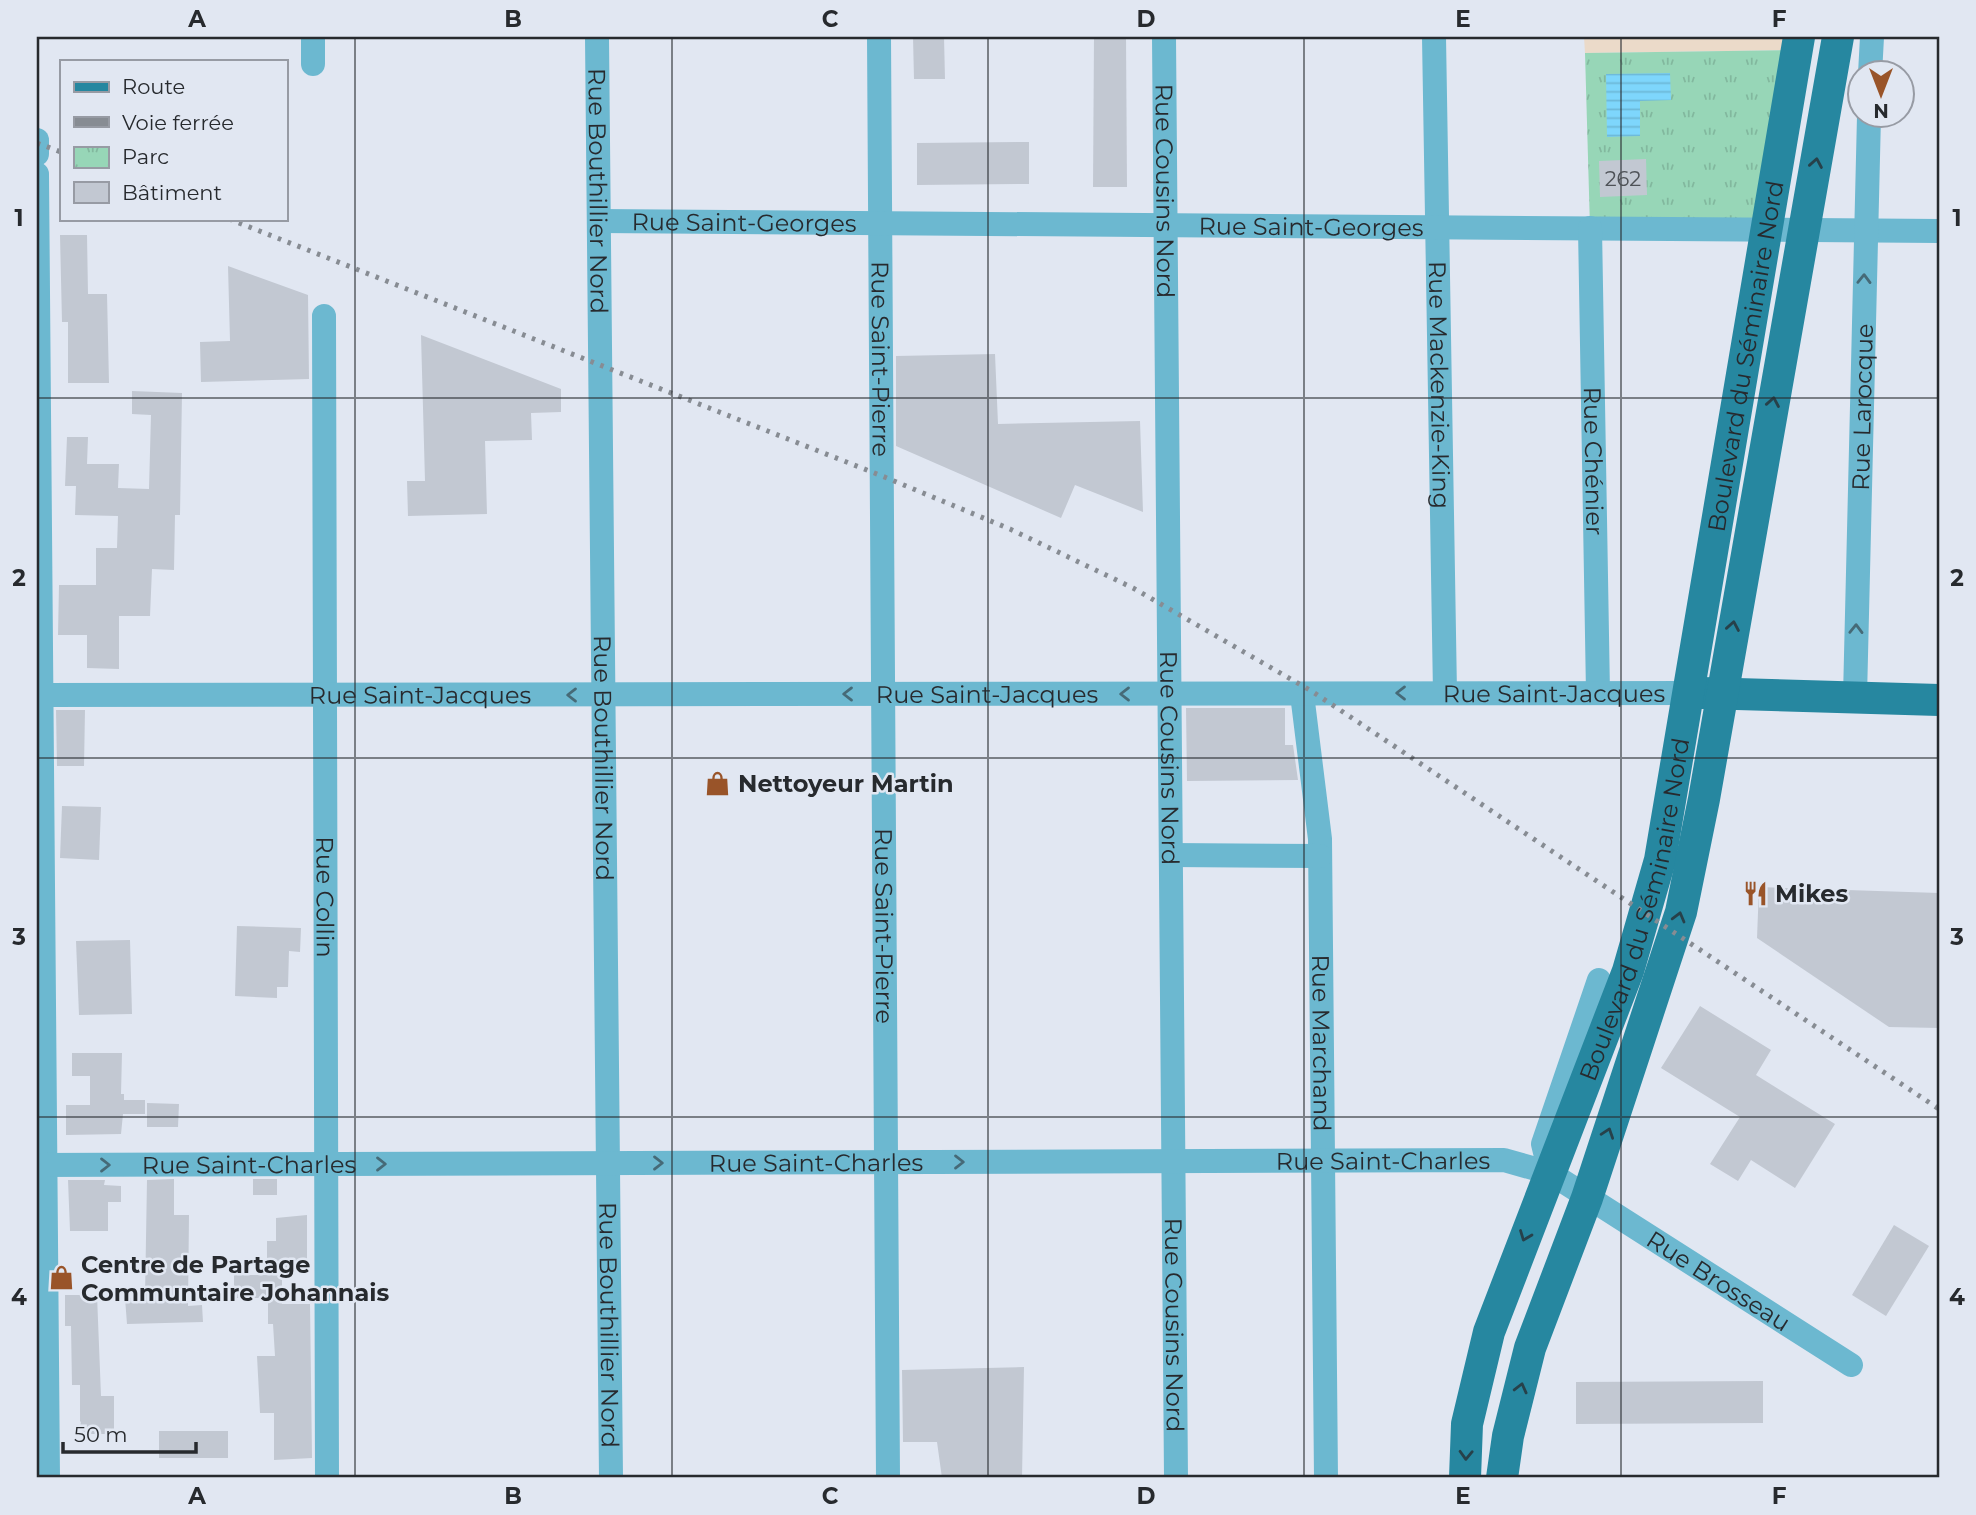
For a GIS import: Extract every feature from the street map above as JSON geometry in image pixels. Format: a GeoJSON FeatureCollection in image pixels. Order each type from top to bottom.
{"type":"FeatureCollection","features":[{"type":"Feature","properties":{"kind":"main road","name":"Boulevard du Séminaire Nord"},"geometry":{"type":"LineString","coordinates":[[1502,1478],[1508,1436],[1531,1348],[1571,1232],[1587,1198],[1681,912],[1704,799],[1706,693],[1765,230],[1799,37]]}},
{"type":"Feature","properties":{"kind":"main road","name":"Boulevard du Séminaire Nord"},"geometry":{"type":"LineString","coordinates":[[1465,1478],[1470,1412],[1489,1332],[1631,959],[1706,693],[1805,230],[1838,37]]}},
{"type":"Feature","properties":{"kind":"main road","name":"Rue Saint-Jacques"},"geometry":{"type":"LineString","coordinates":[[1706,693],[1939,700]]}},
{"type":"Feature","properties":{"kind":"main road"},"geometry":{"type":"LineString","coordinates":[[1511,1274],[1526,1282],[1536,1294],[1531,1348]]}},
{"type":"Feature","properties":{"kind":"street"},"geometry":{"type":"LineString","coordinates":[[313,37],[313,64]]}},
{"type":"Feature","properties":{"kind":"street","name":"Rue Bouthillier Nord"},"geometry":{"type":"LineString","coordinates":[[597,37],[611,1478]]}},
{"type":"Feature","properties":{"kind":"street","name":"Rue Saint-Pierre"},"geometry":{"type":"LineString","coordinates":[[879,37],[888,1478]]}},
{"type":"Feature","properties":{"kind":"street","name":"Rue Cousins Nord"},"geometry":{"type":"LineString","coordinates":[[1164,37],[1176,1478]]}},
{"type":"Feature","properties":{"kind":"street","name":"Rue Mackenzie-King"},"geometry":{"type":"LineString","coordinates":[[1434,37],[1445,693]]}},
{"type":"Feature","properties":{"kind":"street"},"geometry":{"type":"LineString","coordinates":[[1871,60],[1872,37]]}},
{"type":"Feature","properties":{"kind":"street","name":"Rue Larocque"},"geometry":{"type":"LineString","coordinates":[[1855,698],[1869,130]]}},
{"type":"Feature","properties":{"kind":"street"},"geometry":{"type":"LineString","coordinates":[[37,141],[37,154]]}},
{"type":"Feature","properties":{"kind":"street"},"geometry":{"type":"LineString","coordinates":[[37,174],[41,1165],[48,1478]]}},
{"type":"Feature","properties":{"kind":"street","name":"Rue Saint-Georges"},"geometry":{"type":"LineString","coordinates":[[599,220],[1939,231]]}},
{"type":"Feature","properties":{"kind":"street","name":"Rue Chénier"},"geometry":{"type":"LineString","coordinates":[[1590,228],[1598,693]]}},
{"type":"Feature","properties":{"kind":"street","name":"Rue Collin"},"geometry":{"type":"LineString","coordinates":[[324,316],[327,1478]]}},
{"type":"Feature","properties":{"kind":"street","name":"Rue Saint-Jacques"},"geometry":{"type":"LineString","coordinates":[[40,695],[1706,693]]}},
{"type":"Feature","properties":{"kind":"street","name":"Rue Marchand"},"geometry":{"type":"LineString","coordinates":[[1302,694],[1320,856],[1326,1478]]}},
{"type":"Feature","properties":{"kind":"street"},"geometry":{"type":"LineString","coordinates":[[1171,855],[1320,856]]}},
{"type":"Feature","properties":{"kind":"street"},"geometry":{"type":"LineString","coordinates":[[1550,1173],[1543,1144],[1599,980]]}},
{"type":"Feature","properties":{"kind":"street","name":"Rue Saint-Charles"},"geometry":{"type":"LineString","coordinates":[[41,1165],[1504,1160],[1550,1173],[1587,1198]]}},
{"type":"Feature","properties":{"kind":"street","name":"Rue Brosseau"},"geometry":{"type":"LineString","coordinates":[[1587,1198],[1851,1365]]}},
{"type":"Feature","properties":{"kind":"shaded area"},"geometry":{"type":"Polygon","coordinates":[[[1584,37],[1799,37],[1797,50],[1585,53],[1584,37]]]}},
{"type":"Feature","properties":{"kind":"green space"},"geometry":{"type":"Polygon","coordinates":[[[1797,50],[1765,230],[1590,228],[1585,53],[1797,50]]]}},
{"type":"Feature","properties":{"kind":"water"},"geometry":{"type":"Polygon","coordinates":[[[1670,73],[1671,100],[1640,101],[1640,136],[1607,137],[1606,74],[1670,73]]]}},
{"type":"Feature","properties":{"kind":"building"},"geometry":{"type":"Polygon","coordinates":[[[913,37],[944,37],[945,79],[914,79],[913,37]]]}},
{"type":"Feature","properties":{"kind":"building"},"geometry":{"type":"Polygon","coordinates":[[[1094,37],[1126,37],[1127,187],[1093,187],[1094,37]]]}},
{"type":"Feature","properties":{"kind":"building"},"geometry":{"type":"Polygon","coordinates":[[[1029,142],[1029,184],[917,185],[917,143],[1029,142]]]}},
{"type":"Feature","properties":{"kind":"building"},"geometry":{"type":"Polygon","coordinates":[[[1646,159],[1647,195],[1600,197],[1599,161],[1646,159]]]}},
{"type":"Feature","properties":{"kind":"building"},"geometry":{"type":"Polygon","coordinates":[[[60,235],[87,235],[88,294],[107,294],[109,383],[68,383],[68,322],[62,322],[60,235]]]}},
{"type":"Feature","properties":{"kind":"building"},"geometry":{"type":"Polygon","coordinates":[[[228,266],[308,295],[309,379],[201,382],[200,342],[230,341],[228,266]]]}},
{"type":"Feature","properties":{"kind":"building"},"geometry":{"type":"Polygon","coordinates":[[[421,335],[561,389],[561,412],[531,413],[532,440],[485,441],[487,514],[408,516],[407,481],[425,481],[421,335]]]}},
{"type":"Feature","properties":{"kind":"building"},"geometry":{"type":"Polygon","coordinates":[[[995,354],[998,424],[1140,421],[1143,512],[1075,485],[1061,518],[896,446],[896,356],[995,354]]]}},
{"type":"Feature","properties":{"kind":"building"},"geometry":{"type":"Polygon","coordinates":[[[132,391],[182,393],[180,515],[175,515],[174,570],[152,569],[150,616],[119,616],[119,669],[87,668],[87,635],[58,635],[59,585],[96,585],[96,548],[117,548],[118,516],[75,515],[76,486],[65,486],[67,437],[88,437],[87,464],[119,464],[118,488],[149,489],[151,415],[132,414],[132,391]]]}},
{"type":"Feature","properties":{"kind":"building"},"geometry":{"type":"Polygon","coordinates":[[[1186,708],[1285,708],[1285,745],[1293,745],[1298,780],[1187,781],[1186,708]]]}},
{"type":"Feature","properties":{"kind":"building"},"geometry":{"type":"Polygon","coordinates":[[[56,710],[85,710],[84,766],[57,766],[56,710]]]}},
{"type":"Feature","properties":{"kind":"building"},"geometry":{"type":"Polygon","coordinates":[[[62,806],[101,807],[99,860],[60,858],[62,806]]]}},
{"type":"Feature","properties":{"kind":"building"},"geometry":{"type":"Polygon","coordinates":[[[1759,887],[1939,893],[1939,1028],[1889,1027],[1757,938],[1759,887]]]}},
{"type":"Feature","properties":{"kind":"building"},"geometry":{"type":"Polygon","coordinates":[[[237,926],[301,928],[300,952],[289,951],[288,987],[277,987],[277,998],[235,996],[237,926]]]}},
{"type":"Feature","properties":{"kind":"building"},"geometry":{"type":"Polygon","coordinates":[[[130,940],[132,1014],[79,1015],[76,941],[130,940]]]}},
{"type":"Feature","properties":{"kind":"building"},"geometry":{"type":"Polygon","coordinates":[[[1700,1006],[1771,1050],[1756,1075],[1835,1124],[1795,1188],[1751,1160],[1738,1181],[1710,1164],[1740,1117],[1661,1068],[1700,1006]]]}},
{"type":"Feature","properties":{"kind":"building"},"geometry":{"type":"Polygon","coordinates":[[[72,1053],[122,1053],[121,1094],[124,1094],[124,1100],[145,1100],[145,1114],[123,1114],[121,1134],[66,1135],[66,1105],[90,1105],[90,1076],[72,1076],[72,1053]]]}},
{"type":"Feature","properties":{"kind":"building"},"geometry":{"type":"Polygon","coordinates":[[[147,1103],[179,1104],[178,1127],[147,1127],[147,1103]]]}},
{"type":"Feature","properties":{"kind":"building"},"geometry":{"type":"Polygon","coordinates":[[[174,1179],[174,1215],[189,1215],[188,1306],[202,1305],[203,1322],[127,1324],[125,1298],[145,1297],[147,1180],[174,1179]]]}},
{"type":"Feature","properties":{"kind":"building"},"geometry":{"type":"Polygon","coordinates":[[[253,1179],[277,1179],[277,1195],[253,1195],[253,1179]]]}},
{"type":"Feature","properties":{"kind":"building"},"geometry":{"type":"Polygon","coordinates":[[[68,1180],[105,1180],[104,1185],[121,1186],[121,1202],[108,1202],[108,1231],[70,1231],[68,1180]]]}},
{"type":"Feature","properties":{"kind":"building"},"geometry":{"type":"Polygon","coordinates":[[[307,1215],[307,1269],[282,1269],[282,1304],[310,1304],[312,1458],[274,1460],[274,1413],[260,1413],[257,1356],[275,1356],[273,1324],[268,1324],[268,1298],[234,1298],[234,1275],[267,1275],[267,1241],[276,1241],[276,1218],[307,1215]]]}},
{"type":"Feature","properties":{"kind":"building"},"geometry":{"type":"Polygon","coordinates":[[[1894,1225],[1929,1246],[1886,1316],[1852,1295],[1894,1225]]]}},
{"type":"Feature","properties":{"kind":"building"},"geometry":{"type":"Polygon","coordinates":[[[65,1295],[97,1295],[101,1396],[114,1396],[114,1434],[80,1434],[80,1385],[72,1385],[71,1326],[65,1326],[65,1295]]]}},
{"type":"Feature","properties":{"kind":"building"},"geometry":{"type":"Polygon","coordinates":[[[1024,1367],[1022,1478],[942,1478],[937,1442],[903,1442],[902,1370],[1024,1367]]]}},
{"type":"Feature","properties":{"kind":"building"},"geometry":{"type":"Polygon","coordinates":[[[1763,1381],[1763,1423],[1576,1424],[1576,1382],[1763,1381]]]}},
{"type":"Feature","properties":{"kind":"building"},"geometry":{"type":"Polygon","coordinates":[[[159,1431],[228,1431],[228,1458],[159,1458],[159,1431]]]}},
{"type":"Feature","properties":{"kind":"railway"},"geometry":{"type":"LineString","coordinates":[[37,143],[60,152]]}},
{"type":"Feature","properties":{"kind":"railway"},"geometry":{"type":"LineString","coordinates":[[232,220],[882,476],[1010,529],[1133,588],[1313,692],[1939,1109]]}},
{"type":"Feature","properties":{"kind":"place","name":"Nettoyeur Martin"},"geometry":{"type":"Point","coordinates":[718,783]}},
{"type":"Feature","properties":{"kind":"place","name":"Mikes"},"geometry":{"type":"Point","coordinates":[1755,893]}},
{"type":"Feature","properties":{"kind":"place","name":"Centre de Partage Communtaire Johannais"},"geometry":{"type":"Point","coordinates":[61,1278]}}]}
